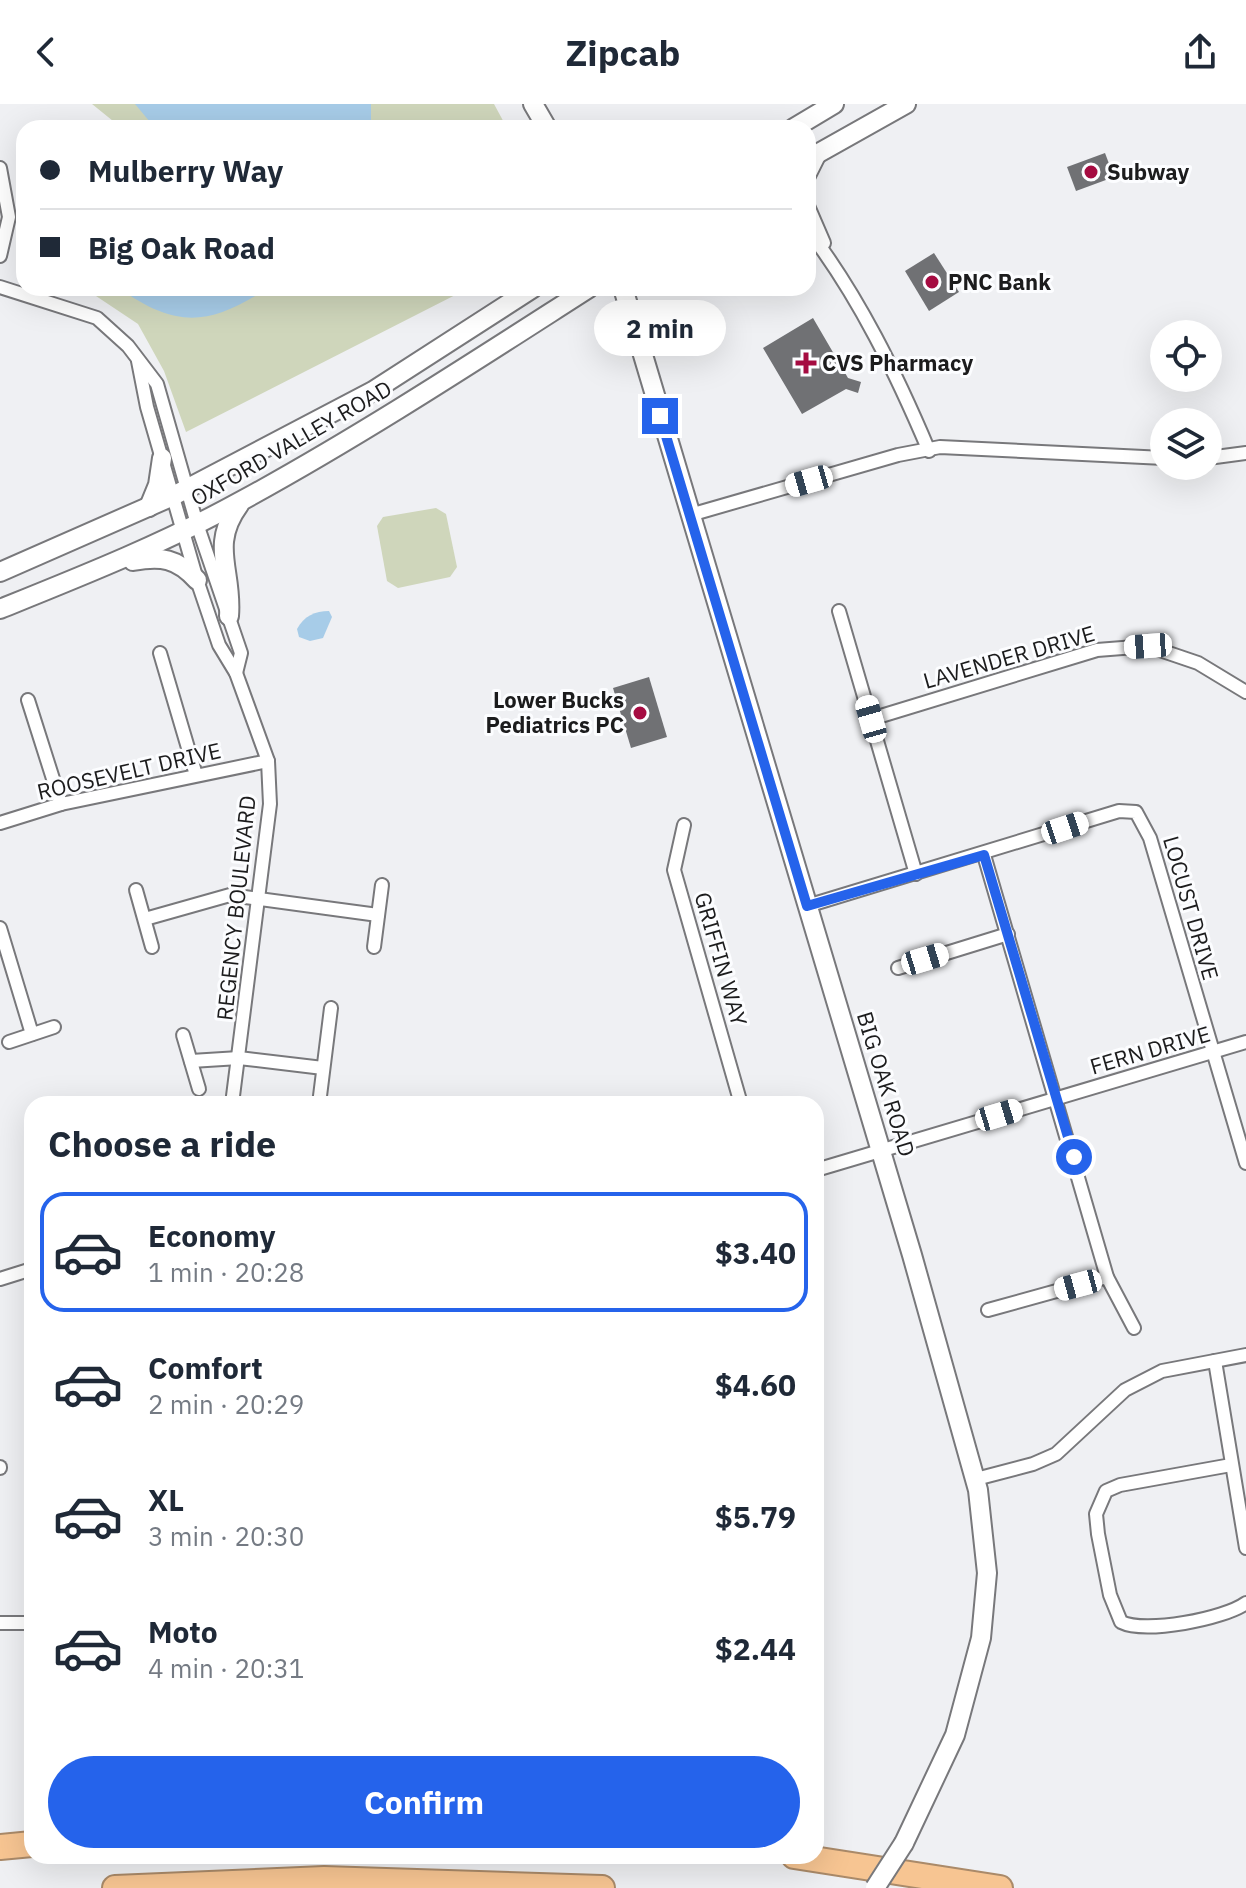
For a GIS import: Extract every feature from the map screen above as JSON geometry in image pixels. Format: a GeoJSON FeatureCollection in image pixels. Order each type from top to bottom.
{"type":"FeatureCollection","features":[{"type":"Feature","properties":{"kind":"highway"},"geometry":{"type":"LineString","coordinates":[[0,1847],[24,1845]]}},
{"type":"Feature","properties":{"kind":"highway"},"geometry":{"type":"LineString","coordinates":[[824,1861],[1000,1888]]}},
{"type":"Feature","properties":{"kind":"highway"},"geometry":{"type":"LineString","coordinates":[[115,1888],[324,1879],[602,1888]]}},
{"type":"Feature","properties":{"kind":"street"},"geometry":{"type":"LineString","coordinates":[[807,120],[834,104]]}},
{"type":"Feature","properties":{"kind":"street"},"geometry":{"type":"LineString","coordinates":[[816,154],[906,104]]}},
{"type":"Feature","properties":{"kind":"street"},"geometry":{"type":"LineString","coordinates":[[0,168],[9,217],[0,256]]}},
{"type":"Feature","properties":{"kind":"street"},"geometry":{"type":"LineString","coordinates":[[816,225],[831,261]]}},
{"type":"Feature","properties":{"kind":"street"},"geometry":{"type":"LineString","coordinates":[[816,241],[831,261],[895,372],[929,451]]}},
{"type":"Feature","properties":{"kind":"street"},"geometry":{"type":"LineString","coordinates":[[28,296],[97,318],[120,337],[157,384],[164,399],[189,527]]}},
{"type":"Feature","properties":{"kind":"street","name":"OXFORD VALLEY ROAD"},"geometry":{"type":"LineString","coordinates":[[0,572],[180,492],[373,391],[521,296]]}},
{"type":"Feature","properties":{"kind":"street","name":"OXFORD VALLEY ROAD"},"geometry":{"type":"LineString","coordinates":[[0,609],[110,564],[243,501],[390,415],[576,296]]}},
{"type":"Feature","properties":{"kind":"street","name":"BIG OAK ROAD"},"geometry":{"type":"LineString","coordinates":[[625,296],[976,1479],[987,1573],[981,1638],[955,1735],[904,1843],[875,1888]]}},
{"type":"Feature","properties":{"kind":"street"},"geometry":{"type":"LineString","coordinates":[[138,361],[162,458],[180,492]]}},
{"type":"Feature","properties":{"kind":"street"},"geometry":{"type":"LineString","coordinates":[[690,515],[898,455],[940,447],[1150,457]]}},
{"type":"Feature","properties":{"kind":"street"},"geometry":{"type":"LineString","coordinates":[[1222,456],[1246,453]]}},
{"type":"Feature","properties":{"kind":"street"},"geometry":{"type":"LineString","coordinates":[[149,507],[158,485],[162,458]]}},
{"type":"Feature","properties":{"kind":"street"},"geometry":{"type":"LineString","coordinates":[[229,616],[231,599],[221,545],[227,521],[243,501]]}},
{"type":"Feature","properties":{"kind":"street","name":"REGENCY BOULEVARD"},"geometry":{"type":"LineString","coordinates":[[189,527],[197,580],[219,645],[236,673],[268,761],[270,804],[233,1096]]}},
{"type":"Feature","properties":{"kind":"street","name":"REGENCY BOULEVARD"},"geometry":{"type":"LineString","coordinates":[[189,527],[229,616],[241,653],[236,673]]}},
{"type":"Feature","properties":{"kind":"street"},"geometry":{"type":"LineString","coordinates":[[110,564],[162,556],[186,568],[197,580]]}},
{"type":"Feature","properties":{"kind":"street"},"geometry":{"type":"LineString","coordinates":[[839,611],[916,874]]}},
{"type":"Feature","properties":{"kind":"street","name":"LAVENDER DRIVE"},"geometry":{"type":"LineString","coordinates":[[871,719],[1110,649],[1148,646],[1198,663],[1246,692]]}},
{"type":"Feature","properties":{"kind":"street"},"geometry":{"type":"LineString","coordinates":[[160,653],[196,775]]}},
{"type":"Feature","properties":{"kind":"street"},"geometry":{"type":"LineString","coordinates":[[28,700],[61,804]]}},
{"type":"Feature","properties":{"kind":"street","name":"ROOSEVELT DRIVE"},"geometry":{"type":"LineString","coordinates":[[0,823],[61,804],[268,761]]}},
{"type":"Feature","properties":{"kind":"street","name":"LOCUST DRIVE"},"geometry":{"type":"LineString","coordinates":[[807,906],[984,855],[1119,811],[1136,812],[1150,838],[1246,1163]]}},
{"type":"Feature","properties":{"kind":"street","name":"GRIFFIN WAY"},"geometry":{"type":"LineString","coordinates":[[684,825],[674,870],[739,1096]]}},
{"type":"Feature","properties":{"kind":"street"},"geometry":{"type":"LineString","coordinates":[[984,855],[1058,1097],[1107,1277],[1134,1328]]}},
{"type":"Feature","properties":{"kind":"street"},"geometry":{"type":"LineString","coordinates":[[374,947],[382,885]]}},
{"type":"Feature","properties":{"kind":"street"},"geometry":{"type":"LineString","coordinates":[[136,890],[152,947]]}},
{"type":"Feature","properties":{"kind":"street"},"geometry":{"type":"LineString","coordinates":[[145,919],[230,895],[378,915]]}},
{"type":"Feature","properties":{"kind":"street"},"geometry":{"type":"LineString","coordinates":[[0,928],[3,951],[32,1034]]}},
{"type":"Feature","properties":{"kind":"street"},"geometry":{"type":"LineString","coordinates":[[898,968],[1008,934]]}},
{"type":"Feature","properties":{"kind":"street"},"geometry":{"type":"LineString","coordinates":[[320,1096],[331,1008]]}},
{"type":"Feature","properties":{"kind":"street"},"geometry":{"type":"LineString","coordinates":[[9,1042],[54,1027]]}},
{"type":"Feature","properties":{"kind":"street"},"geometry":{"type":"LineString","coordinates":[[183,1035],[199,1089]]}},
{"type":"Feature","properties":{"kind":"street","name":"FERN DRIVE"},"geometry":{"type":"LineString","coordinates":[[824,1168],[1246,1042]]}},
{"type":"Feature","properties":{"kind":"street"},"geometry":{"type":"LineString","coordinates":[[191,1061],[239,1058],[323,1068]]}},
{"type":"Feature","properties":{"kind":"street"},"geometry":{"type":"LineString","coordinates":[[0,1279],[24,1272]]}},
{"type":"Feature","properties":{"kind":"street"},"geometry":{"type":"LineString","coordinates":[[988,1310],[1107,1277]]}},
{"type":"Feature","properties":{"kind":"street"},"geometry":{"type":"LineString","coordinates":[[976,1479],[1033,1464],[1056,1454],[1125,1390],[1162,1371],[1246,1355]]}},
{"type":"Feature","properties":{"kind":"street"},"geometry":{"type":"LineString","coordinates":[[1215,1361],[1246,1548]]}},
{"type":"Feature","properties":{"kind":"street"},"geometry":{"type":"LineString","coordinates":[[1231,1465],[1120,1485],[1106,1491],[1096,1514],[1110,1595],[1121,1622],[1144,1628],[1226,1613],[1246,1603]]}},
{"type":"Feature","properties":{"kind":"street"},"geometry":{"type":"LineString","coordinates":[[0,1624],[24,1623]]}},
{"type":"Feature","properties":{"kind":"green space"},"geometry":{"type":"Polygon","coordinates":[[[92,104],[494,104],[503,120],[112,120],[92,104]]]}},
{"type":"Feature","properties":{"kind":"green space"},"geometry":{"type":"Polygon","coordinates":[[[96,296],[453,296],[186,432],[164,371],[138,324],[96,296]]]}},
{"type":"Feature","properties":{"kind":"green space"},"geometry":{"type":"Polygon","coordinates":[[[436,508],[446,514],[457,567],[450,577],[398,588],[387,581],[377,526],[383,517],[436,508]]]}},
{"type":"Feature","properties":{"kind":"water"},"geometry":{"type":"Polygon","coordinates":[[[135,104],[371,104],[371,120],[148,120],[135,104]]]}},
{"type":"Feature","properties":{"kind":"water"},"geometry":{"type":"Polygon","coordinates":[[[131,296],[255,296],[228,310],[193,318],[158,311],[131,296]]]}},
{"type":"Feature","properties":{"kind":"water"},"geometry":{"type":"Polygon","coordinates":[[[329,611],[332,617],[323,638],[310,641],[299,637],[297,629],[300,624],[315,613],[329,611]]]}},
{"type":"Feature","properties":{"kind":"building","name":"Subway"},"geometry":{"type":"Polygon","coordinates":[[[1105,153],[1114,177],[1076,191],[1067,167],[1105,153]]]}},
{"type":"Feature","properties":{"kind":"building","name":"PNC Bank"},"geometry":{"type":"Polygon","coordinates":[[[934,253],[959,292],[929,311],[905,271],[934,253]]]}},
{"type":"Feature","properties":{"kind":"building","name":"CVS Pharmacy"},"geometry":{"type":"Polygon","coordinates":[[[813,318],[848,378],[861,382],[858,393],[846,389],[802,414],[763,348],[813,318]]]}},
{"type":"Feature","properties":{"kind":"building","name":"Lower Bucks Pediatrics PC"},"geometry":{"type":"Polygon","coordinates":[[[649,677],[667,737],[631,748],[613,688],[649,677]]]}},
{"type":"Feature","properties":{"kind":"place","name":"Subway"},"geometry":{"type":"Point","coordinates":[1091,172]}},
{"type":"Feature","properties":{"kind":"place","name":"PNC Bank"},"geometry":{"type":"Point","coordinates":[932,282]}},
{"type":"Feature","properties":{"kind":"place","name":"CVS Pharmacy"},"geometry":{"type":"Point","coordinates":[806,363]}},
{"type":"Feature","properties":{"kind":"place","name":"Lower Bucks Pediatrics PC"},"geometry":{"type":"Point","coordinates":[640,713]}},
{"type":"Feature","properties":{"kind":"route"},"geometry":{"type":"LineString","coordinates":[[660,416],[807,906],[984,855],[1074,1157]]}}]}
